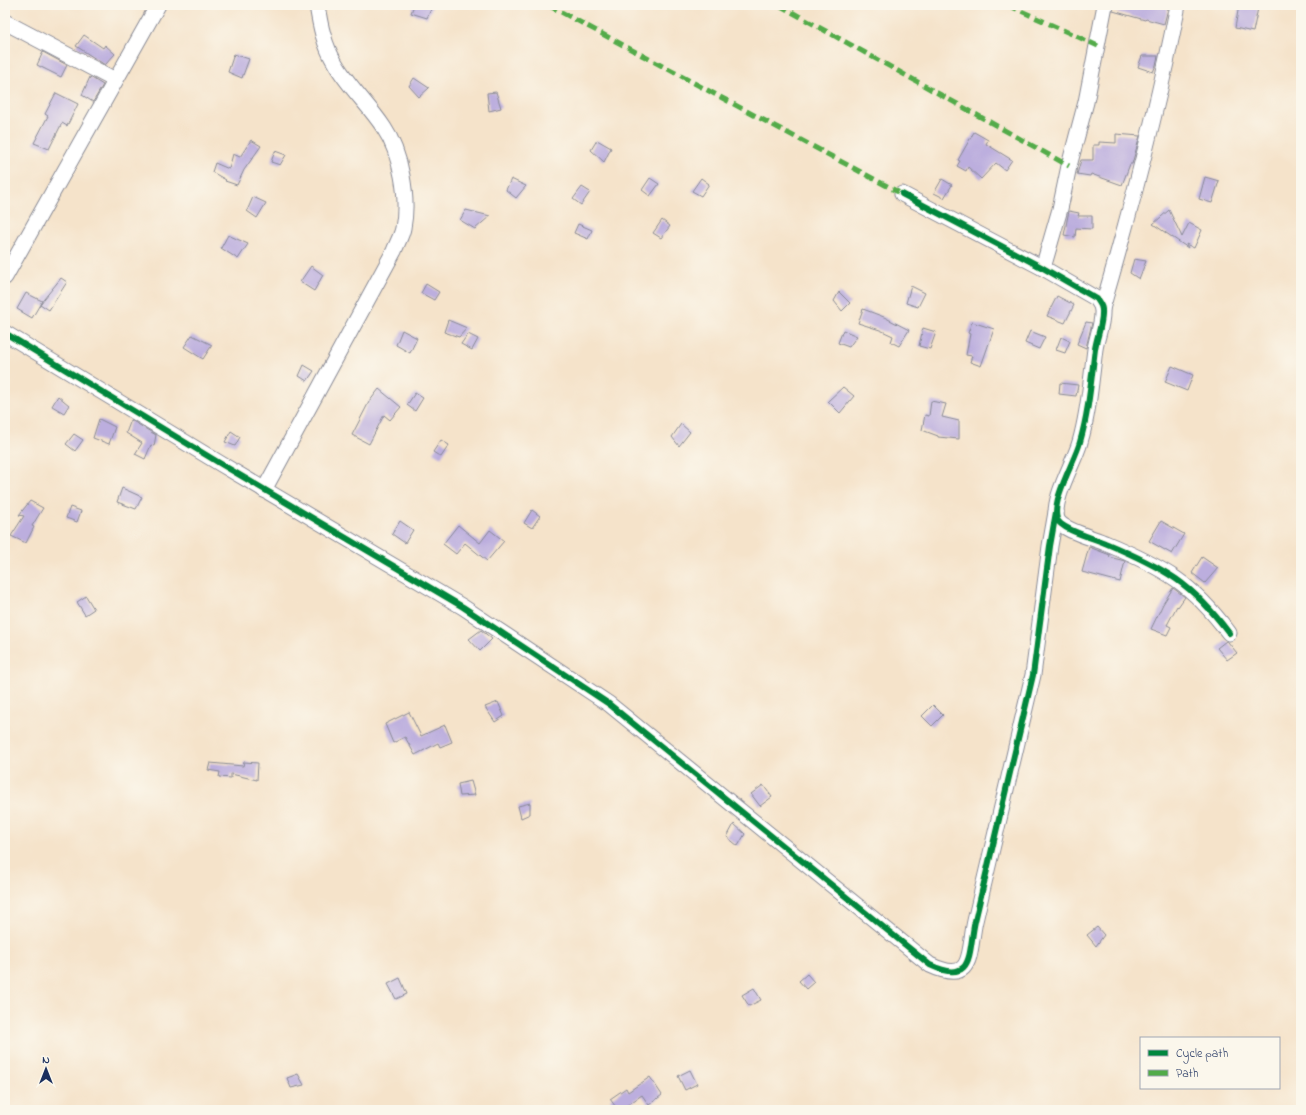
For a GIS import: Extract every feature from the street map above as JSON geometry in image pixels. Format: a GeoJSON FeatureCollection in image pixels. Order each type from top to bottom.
{"type":"FeatureCollection","features":[{"type":"Feature","properties":{"kind":"street"},"geometry":{"type":"LineString","coordinates":[[5,277],[158,5]]}},
{"type":"Feature","properties":{"kind":"street"},"geometry":{"type":"LineString","coordinates":[[264,490],[394,250],[403,229],[405,212],[404,189],[399,161],[392,142],[385,129],[334,62],[321,31],[317,5]]}},
{"type":"Feature","properties":{"kind":"street"},"geometry":{"type":"LineString","coordinates":[[1043,268],[1060,209],[1069,166],[1086,102],[1105,5]]}},
{"type":"Feature","properties":{"kind":"street"},"geometry":{"type":"LineString","coordinates":[[5,333],[264,490],[463,607],[609,704],[930,965],[942,970],[953,972],[961,970],[967,964],[970,955],[975,921],[1033,675],[1056,512],[1062,486],[1078,449],[1083,431],[1087,414],[1102,309],[1146,150],[1178,5]]}},
{"type":"Feature","properties":{"kind":"street"},"geometry":{"type":"LineString","coordinates":[[5,22],[115,80]]}},
{"type":"Feature","properties":{"kind":"street"},"geometry":{"type":"LineString","coordinates":[[902,194],[1043,268],[1097,299],[1101,304],[1102,309]]}},
{"type":"Feature","properties":{"kind":"street"},"geometry":{"type":"LineString","coordinates":[[1056,512],[1060,524],[1066,528],[1115,547],[1176,579],[1196,595],[1229,633]]}},
{"type":"Feature","properties":{"kind":"building"},"geometry":{"type":"Polygon","coordinates":[[[414,5],[433,5],[427,18],[411,13],[414,5]]]}},
{"type":"Feature","properties":{"kind":"building"},"geometry":{"type":"Polygon","coordinates":[[[1114,5],[1169,5],[1164,24],[1113,11],[1114,5]]]}},
{"type":"Feature","properties":{"kind":"building"},"geometry":{"type":"Polygon","coordinates":[[[1239,5],[1258,8],[1253,32],[1235,28],[1239,5]]]}},
{"type":"Feature","properties":{"kind":"building"},"geometry":{"type":"Polygon","coordinates":[[[84,35],[103,48],[105,45],[115,54],[105,65],[76,46],[84,35]]]}},
{"type":"Feature","properties":{"kind":"building"},"geometry":{"type":"Polygon","coordinates":[[[43,52],[67,65],[61,77],[37,65],[43,52]]]}},
{"type":"Feature","properties":{"kind":"building"},"geometry":{"type":"Polygon","coordinates":[[[234,54],[249,59],[242,78],[228,72],[234,54]]]}},
{"type":"Feature","properties":{"kind":"building"},"geometry":{"type":"Polygon","coordinates":[[[1142,56],[1158,56],[1153,72],[1138,67],[1142,56]]]}},
{"type":"Feature","properties":{"kind":"building"},"geometry":{"type":"Polygon","coordinates":[[[90,77],[103,85],[93,102],[82,95],[90,77]]]}},
{"type":"Feature","properties":{"kind":"building"},"geometry":{"type":"Polygon","coordinates":[[[414,78],[429,88],[419,97],[409,86],[414,78]]]}},
{"type":"Feature","properties":{"kind":"building"},"geometry":{"type":"Polygon","coordinates":[[[496,92],[501,108],[489,111],[487,93],[496,92]]]}},
{"type":"Feature","properties":{"kind":"building"},"geometry":{"type":"Polygon","coordinates":[[[56,93],[78,104],[67,126],[62,123],[49,149],[34,143],[48,116],[45,114],[56,93]]]}},
{"type":"Feature","properties":{"kind":"building"},"geometry":{"type":"Polygon","coordinates":[[[974,132],[988,140],[986,144],[1012,160],[1005,170],[996,163],[981,179],[968,167],[966,171],[957,166],[960,161],[958,160],[974,132]]]}},
{"type":"Feature","properties":{"kind":"building"},"geometry":{"type":"Polygon","coordinates":[[[1116,134],[1140,136],[1132,164],[1130,164],[1122,185],[1091,174],[1090,176],[1077,174],[1081,160],[1093,160],[1093,145],[1099,145],[1099,142],[1116,143],[1116,134]]]}},
{"type":"Feature","properties":{"kind":"building"},"geometry":{"type":"Polygon","coordinates":[[[251,140],[261,146],[244,170],[237,185],[225,181],[226,180],[212,172],[215,163],[229,169],[233,154],[240,157],[251,140]]]}},
{"type":"Feature","properties":{"kind":"building"},"geometry":{"type":"Polygon","coordinates":[[[597,140],[611,148],[604,162],[591,150],[597,140]]]}},
{"type":"Feature","properties":{"kind":"building"},"geometry":{"type":"Polygon","coordinates":[[[275,151],[286,155],[280,165],[271,162],[275,151]]]}},
{"type":"Feature","properties":{"kind":"building"},"geometry":{"type":"Polygon","coordinates":[[[1205,177],[1219,181],[1212,203],[1199,199],[1205,177]]]}},
{"type":"Feature","properties":{"kind":"building"},"geometry":{"type":"Polygon","coordinates":[[[650,178],[659,184],[650,196],[642,190],[650,178]]]}},
{"type":"Feature","properties":{"kind":"building"},"geometry":{"type":"Polygon","coordinates":[[[701,178],[709,184],[701,196],[692,191],[701,178]]]}},
{"type":"Feature","properties":{"kind":"building"},"geometry":{"type":"Polygon","coordinates":[[[511,179],[526,186],[516,198],[506,190],[511,179]]]}},
{"type":"Feature","properties":{"kind":"building"},"geometry":{"type":"Polygon","coordinates":[[[942,179],[952,185],[944,198],[934,193],[942,179]]]}},
{"type":"Feature","properties":{"kind":"building"},"geometry":{"type":"Polygon","coordinates":[[[582,187],[590,192],[581,205],[573,199],[582,187]]]}},
{"type":"Feature","properties":{"kind":"building"},"geometry":{"type":"Polygon","coordinates":[[[253,197],[266,203],[257,218],[247,211],[253,197]]]}},
{"type":"Feature","properties":{"kind":"building"},"geometry":{"type":"Polygon","coordinates":[[[466,210],[490,216],[475,229],[460,220],[466,210]]]}},
{"type":"Feature","properties":{"kind":"building"},"geometry":{"type":"Polygon","coordinates":[[[1169,210],[1182,237],[1189,223],[1202,230],[1194,248],[1186,244],[1188,248],[1153,224],[1169,210]]]}},
{"type":"Feature","properties":{"kind":"building"},"geometry":{"type":"Polygon","coordinates":[[[1069,211],[1079,213],[1078,216],[1092,216],[1092,229],[1076,228],[1075,237],[1064,235],[1069,211]]]}},
{"type":"Feature","properties":{"kind":"building"},"geometry":{"type":"Polygon","coordinates":[[[662,220],[670,226],[661,238],[653,233],[662,220]]]}},
{"type":"Feature","properties":{"kind":"building"},"geometry":{"type":"Polygon","coordinates":[[[578,224],[592,230],[588,239],[574,233],[578,224]]]}},
{"type":"Feature","properties":{"kind":"building"},"geometry":{"type":"Polygon","coordinates":[[[228,235],[248,244],[238,259],[221,248],[228,235]]]}},
{"type":"Feature","properties":{"kind":"building"},"geometry":{"type":"Polygon","coordinates":[[[1134,259],[1146,261],[1139,279],[1130,273],[1134,259]]]}},
{"type":"Feature","properties":{"kind":"building"},"geometry":{"type":"Polygon","coordinates":[[[311,266],[323,275],[314,291],[300,282],[311,266]]]}},
{"type":"Feature","properties":{"kind":"building"},"geometry":{"type":"Polygon","coordinates":[[[61,278],[67,282],[49,310],[40,304],[61,278]]]}},
{"type":"Feature","properties":{"kind":"building"},"geometry":{"type":"Polygon","coordinates":[[[426,284],[439,292],[434,300],[421,293],[426,284]]]}},
{"type":"Feature","properties":{"kind":"building"},"geometry":{"type":"Polygon","coordinates":[[[911,286],[925,293],[918,307],[906,303],[911,286]]]}},
{"type":"Feature","properties":{"kind":"building"},"geometry":{"type":"Polygon","coordinates":[[[839,292],[850,303],[842,311],[834,301],[839,292]]]}},
{"type":"Feature","properties":{"kind":"building"},"geometry":{"type":"Polygon","coordinates":[[[26,293],[42,301],[32,318],[17,309],[26,293]]]}},
{"type":"Feature","properties":{"kind":"building"},"geometry":{"type":"Polygon","coordinates":[[[1057,296],[1074,305],[1065,323],[1047,316],[1057,296]]]}},
{"type":"Feature","properties":{"kind":"building"},"geometry":{"type":"Polygon","coordinates":[[[863,309],[884,317],[909,330],[899,346],[891,342],[893,336],[858,323],[863,309]]]}},
{"type":"Feature","properties":{"kind":"building"},"geometry":{"type":"Polygon","coordinates":[[[448,320],[467,328],[459,337],[444,332],[448,320]]]}},
{"type":"Feature","properties":{"kind":"building"},"geometry":{"type":"Polygon","coordinates":[[[972,322],[994,329],[981,366],[970,362],[972,356],[966,355],[970,334],[968,333],[972,322]]]}},
{"type":"Feature","properties":{"kind":"building"},"geometry":{"type":"Polygon","coordinates":[[[1086,322],[1092,323],[1086,348],[1077,344],[1086,322]]]}},
{"type":"Feature","properties":{"kind":"building"},"geometry":{"type":"Polygon","coordinates":[[[923,328],[936,332],[930,349],[919,346],[923,328]]]}},
{"type":"Feature","properties":{"kind":"building"},"geometry":{"type":"Polygon","coordinates":[[[402,330],[417,338],[410,353],[396,345],[402,330]]]}},
{"type":"Feature","properties":{"kind":"building"},"geometry":{"type":"Polygon","coordinates":[[[843,330],[857,336],[849,347],[838,343],[843,330]]]}},
{"type":"Feature","properties":{"kind":"building"},"geometry":{"type":"Polygon","coordinates":[[[1030,331],[1045,337],[1039,349],[1025,343],[1030,331]]]}},
{"type":"Feature","properties":{"kind":"building"},"geometry":{"type":"Polygon","coordinates":[[[468,334],[478,339],[472,350],[461,344],[468,334]]]}},
{"type":"Feature","properties":{"kind":"building"},"geometry":{"type":"Polygon","coordinates":[[[192,335],[212,345],[203,359],[184,347],[192,335]]]}},
{"type":"Feature","properties":{"kind":"building"},"geometry":{"type":"Polygon","coordinates":[[[1061,337],[1070,341],[1065,353],[1056,350],[1061,337]]]}},
{"type":"Feature","properties":{"kind":"building"},"geometry":{"type":"Polygon","coordinates":[[[304,365],[314,371],[307,381],[299,376],[304,365]]]}},
{"type":"Feature","properties":{"kind":"building"},"geometry":{"type":"Polygon","coordinates":[[[1172,366],[1193,375],[1187,391],[1165,382],[1172,366]]]}},
{"type":"Feature","properties":{"kind":"building"},"geometry":{"type":"Polygon","coordinates":[[[1060,383],[1078,385],[1076,396],[1059,394],[1060,383]]]}},
{"type":"Feature","properties":{"kind":"building"},"geometry":{"type":"Polygon","coordinates":[[[843,387],[854,396],[840,413],[828,401],[843,387]]]}},
{"type":"Feature","properties":{"kind":"building"},"geometry":{"type":"Polygon","coordinates":[[[379,389],[401,407],[390,420],[384,415],[369,444],[352,435],[369,402],[379,389]]]}},
{"type":"Feature","properties":{"kind":"building"},"geometry":{"type":"Polygon","coordinates":[[[415,393],[423,398],[415,411],[407,405],[415,393]]]}},
{"type":"Feature","properties":{"kind":"building"},"geometry":{"type":"Polygon","coordinates":[[[58,396],[69,405],[64,413],[52,406],[58,396]]]}},
{"type":"Feature","properties":{"kind":"building"},"geometry":{"type":"Polygon","coordinates":[[[931,401],[946,404],[942,417],[959,421],[959,439],[938,437],[922,430],[925,415],[929,416],[931,401]]]}},
{"type":"Feature","properties":{"kind":"building"},"geometry":{"type":"Polygon","coordinates":[[[99,419],[115,427],[109,444],[93,438],[99,419]]]}},
{"type":"Feature","properties":{"kind":"building"},"geometry":{"type":"Polygon","coordinates":[[[131,420],[156,435],[154,446],[151,445],[145,459],[135,454],[142,443],[126,433],[131,420]]]}},
{"type":"Feature","properties":{"kind":"building"},"geometry":{"type":"Polygon","coordinates":[[[681,424],[690,432],[679,446],[672,437],[681,424]]]}},
{"type":"Feature","properties":{"kind":"building"},"geometry":{"type":"Polygon","coordinates":[[[231,431],[240,437],[235,446],[225,442],[231,431]]]}},
{"type":"Feature","properties":{"kind":"building"},"geometry":{"type":"Polygon","coordinates":[[[74,434],[83,440],[75,451],[66,444],[74,434]]]}},
{"type":"Feature","properties":{"kind":"building"},"geometry":{"type":"Polygon","coordinates":[[[441,440],[449,445],[441,457],[433,452],[441,440]]]}},
{"type":"Feature","properties":{"kind":"building"},"geometry":{"type":"Polygon","coordinates":[[[122,488],[142,497],[136,509],[117,502],[122,488]]]}},
{"type":"Feature","properties":{"kind":"building"},"geometry":{"type":"Polygon","coordinates":[[[30,501],[43,508],[32,526],[34,527],[26,543],[11,536],[24,516],[19,515],[30,501]]]}},
{"type":"Feature","properties":{"kind":"building"},"geometry":{"type":"Polygon","coordinates":[[[70,507],[81,511],[77,522],[66,518],[70,507]]]}},
{"type":"Feature","properties":{"kind":"building"},"geometry":{"type":"Polygon","coordinates":[[[532,510],[540,516],[532,528],[524,523],[532,510]]]}},
{"type":"Feature","properties":{"kind":"building"},"geometry":{"type":"Polygon","coordinates":[[[400,521],[413,530],[405,543],[392,534],[400,521]]]}},
{"type":"Feature","properties":{"kind":"building"},"geometry":{"type":"Polygon","coordinates":[[[1161,521],[1184,534],[1172,554],[1149,541],[1161,521]]]}},
{"type":"Feature","properties":{"kind":"building"},"geometry":{"type":"Polygon","coordinates":[[[458,525],[480,543],[490,530],[504,541],[487,561],[465,543],[456,554],[443,544],[458,525]]]}},
{"type":"Feature","properties":{"kind":"building"},"geometry":{"type":"Polygon","coordinates":[[[1089,547],[1110,555],[1109,557],[1125,561],[1120,582],[1082,572],[1089,547]]]}},
{"type":"Feature","properties":{"kind":"building"},"geometry":{"type":"Polygon","coordinates":[[[1202,557],[1218,568],[1205,583],[1192,573],[1202,557]]]}},
{"type":"Feature","properties":{"kind":"building"},"geometry":{"type":"Polygon","coordinates":[[[1173,588],[1185,597],[1178,607],[1177,606],[1167,625],[1171,627],[1167,635],[1151,629],[1163,604],[1173,588]]]}},
{"type":"Feature","properties":{"kind":"building"},"geometry":{"type":"Polygon","coordinates":[[[86,596],[94,609],[85,615],[77,602],[86,596]]]}},
{"type":"Feature","properties":{"kind":"building"},"geometry":{"type":"Polygon","coordinates":[[[481,630],[492,639],[480,651],[469,639],[481,630]]]}},
{"type":"Feature","properties":{"kind":"building"},"geometry":{"type":"Polygon","coordinates":[[[1226,641],[1237,653],[1227,660],[1217,648],[1226,641]]]}},
{"type":"Feature","properties":{"kind":"building"},"geometry":{"type":"Polygon","coordinates":[[[498,702],[504,716],[495,722],[485,707],[498,702]]]}},
{"type":"Feature","properties":{"kind":"building"},"geometry":{"type":"Polygon","coordinates":[[[933,705],[943,715],[932,726],[922,716],[933,705]]]}},
{"type":"Feature","properties":{"kind":"building"},"geometry":{"type":"Polygon","coordinates":[[[409,712],[421,736],[445,725],[452,742],[440,747],[438,743],[415,755],[405,737],[393,743],[385,724],[409,712]]]}},
{"type":"Feature","properties":{"kind":"building"},"geometry":{"type":"Polygon","coordinates":[[[244,762],[258,763],[257,780],[231,774],[231,778],[219,777],[220,772],[208,770],[210,763],[243,766],[244,762]]]}},
{"type":"Feature","properties":{"kind":"building"},"geometry":{"type":"Polygon","coordinates":[[[471,781],[475,795],[460,796],[458,784],[471,781]]]}},
{"type":"Feature","properties":{"kind":"building"},"geometry":{"type":"Polygon","coordinates":[[[763,785],[772,797],[760,806],[751,794],[763,785]]]}},
{"type":"Feature","properties":{"kind":"building"},"geometry":{"type":"Polygon","coordinates":[[[530,803],[530,814],[521,818],[518,806],[530,803]]]}},
{"type":"Feature","properties":{"kind":"building"},"geometry":{"type":"Polygon","coordinates":[[[734,824],[745,834],[738,846],[727,837],[734,824]]]}},
{"type":"Feature","properties":{"kind":"building"},"geometry":{"type":"Polygon","coordinates":[[[1097,927],[1104,935],[1096,946],[1087,935],[1097,927]]]}},
{"type":"Feature","properties":{"kind":"building"},"geometry":{"type":"Polygon","coordinates":[[[807,974],[814,982],[806,989],[799,981],[807,974]]]}},
{"type":"Feature","properties":{"kind":"building"},"geometry":{"type":"Polygon","coordinates":[[[400,978],[407,994],[396,999],[388,984],[400,978]]]}},
{"type":"Feature","properties":{"kind":"building"},"geometry":{"type":"Polygon","coordinates":[[[754,988],[761,1000],[749,1006],[742,995],[754,988]]]}},
{"type":"Feature","properties":{"kind":"building"},"geometry":{"type":"Polygon","coordinates":[[[690,1070],[697,1084],[685,1090],[678,1076],[690,1070]]]}},
{"type":"Feature","properties":{"kind":"building"},"geometry":{"type":"Polygon","coordinates":[[[298,1074],[304,1085],[291,1088],[287,1078],[298,1074]]]}},
{"type":"Feature","properties":{"kind":"building"},"geometry":{"type":"Polygon","coordinates":[[[650,1077],[662,1095],[649,1105],[642,1095],[618,1110],[610,1099],[626,1088],[628,1092],[650,1077]]]}},
{"type":"Feature","properties":{"kind":"marked path"},"geometry":{"type":"LineString","coordinates":[[548,5],[902,194]]}},
{"type":"Feature","properties":{"kind":"marked path"},"geometry":{"type":"LineString","coordinates":[[779,5],[1069,166]]}},
{"type":"Feature","properties":{"kind":"marked path"},"geometry":{"type":"LineString","coordinates":[[1008,5],[1098,46]]}},
{"type":"Feature","properties":{"kind":"cycle path"},"geometry":{"type":"LineString","coordinates":[[902,194],[1043,268],[1097,299],[1102,308],[1102,320],[1095,349],[1086,419],[1080,442],[1060,491],[1056,511],[1057,519],[1065,527],[1132,555],[1159,568],[1176,579],[1204,604],[1229,633]]}},
{"type":"Feature","properties":{"kind":"cycle path"},"geometry":{"type":"LineString","coordinates":[[5,333],[221,464],[463,607],[609,704],[930,965],[945,970],[955,971],[962,968],[967,962],[970,954],[975,921],[1033,675],[1056,512]]}}]}
